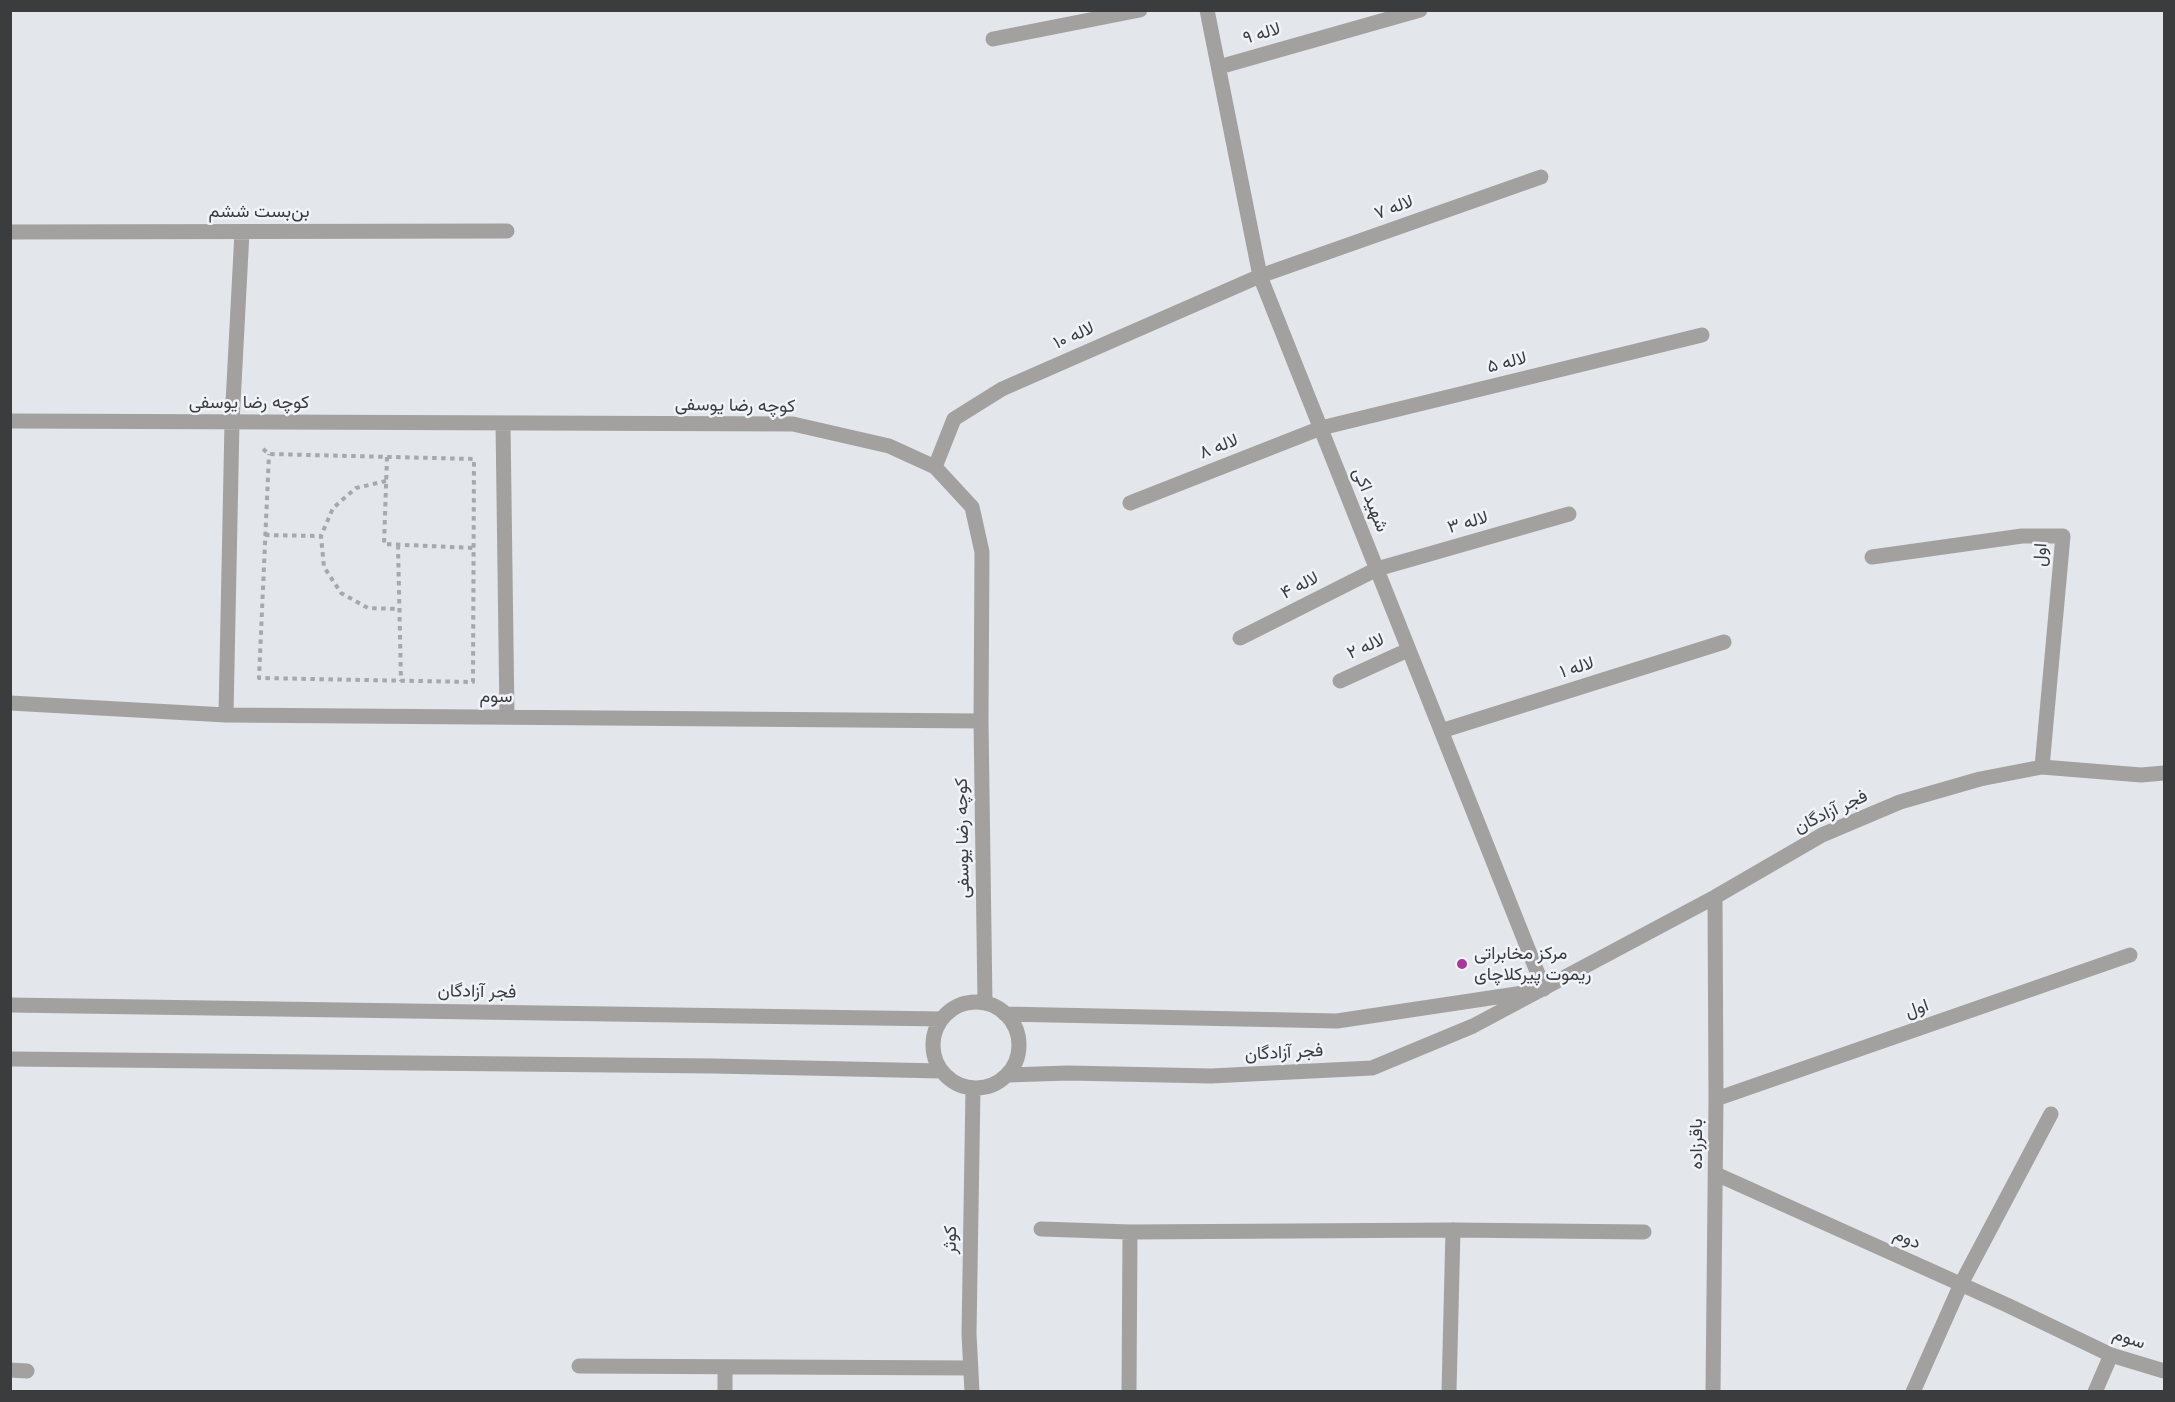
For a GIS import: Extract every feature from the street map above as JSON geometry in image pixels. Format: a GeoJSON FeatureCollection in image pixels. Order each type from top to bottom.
{"type":"FeatureCollection","features":[{"type":"Feature","properties":{"kind":"street"},"geometry":{"type":"LineString","coordinates":[[993,39],[1140,10]]}},
{"type":"Feature","properties":{"kind":"street","name":"شهید اکی"},"geometry":{"type":"LineString","coordinates":[[1207,10],[1260,276],[1544,989]]}},
{"type":"Feature","properties":{"kind":"street","name":"لاله ۹"},"geometry":{"type":"LineString","coordinates":[[1219,67],[1420,10]]}},
{"type":"Feature","properties":{"kind":"street","name":"لاله ۷"},"geometry":{"type":"LineString","coordinates":[[1260,276],[1541,177]]}},
{"type":"Feature","properties":{"kind":"street","name":"بن‌بست ششم"},"geometry":{"type":"LineString","coordinates":[[10,232],[507,231]]}},
{"type":"Feature","properties":{"kind":"street"},"geometry":{"type":"LineString","coordinates":[[226,714],[232,422],[242,232]]}},
{"type":"Feature","properties":{"kind":"street","name":"لاله ۱۰"},"geometry":{"type":"LineString","coordinates":[[936,466],[954,419],[1002,389],[1260,276]]}},
{"type":"Feature","properties":{"kind":"street","name":"لاله ۵"},"geometry":{"type":"LineString","coordinates":[[1321,428],[1702,334]]}},
{"type":"Feature","properties":{"kind":"street","name":"کوچه رضا یوسفی"},"geometry":{"type":"LineString","coordinates":[[10,421],[793,424],[890,446],[936,466],[972,507],[982,552],[981,721],[985,1003]]}},
{"type":"Feature","properties":{"kind":"street"},"geometry":{"type":"LineString","coordinates":[[503,423],[507,717]]}},
{"type":"Feature","properties":{"kind":"street","name":"لاله ۸"},"geometry":{"type":"LineString","coordinates":[[1130,502],[1321,428]]}},
{"type":"Feature","properties":{"kind":"street","name":"لاله ۳"},"geometry":{"type":"LineString","coordinates":[[1377,569],[1569,514]]}},
{"type":"Feature","properties":{"kind":"street","name":"اول"},"geometry":{"type":"LineString","coordinates":[[1872,557],[2022,536],[2064,536],[2042,767]]}},
{"type":"Feature","properties":{"kind":"street","name":"لاله ۴"},"geometry":{"type":"LineString","coordinates":[[1240,638],[1377,569]]}},
{"type":"Feature","properties":{"kind":"street","name":"لاله ۱"},"geometry":{"type":"LineString","coordinates":[[1442,731],[1724,642]]}},
{"type":"Feature","properties":{"kind":"street","name":"لاله ۲"},"geometry":{"type":"LineString","coordinates":[[1340,681],[1408,650]]}},
{"type":"Feature","properties":{"kind":"street","name":"سوم"},"geometry":{"type":"LineString","coordinates":[[10,703],[226,714],[981,721]]}},
{"type":"Feature","properties":{"kind":"street","name":"فجر آزادگان"},"geometry":{"type":"LineString","coordinates":[[1008,1075],[1068,1072],[1211,1076],[1372,1068],[1473,1026],[1715,897],[1822,835],[1900,802],[1980,779],[2042,767],[2141,775],[2164,773]]}},
{"type":"Feature","properties":{"kind":"street","name":"باقرزاده"},"geometry":{"type":"LineString","coordinates":[[1713,1392],[1716,1174],[1715,897]]}},
{"type":"Feature","properties":{"kind":"street","name":"اول"},"geometry":{"type":"LineString","coordinates":[[1716,1099],[2130,956]]}},
{"type":"Feature","properties":{"kind":"street","name":"فجر آزادگان"},"geometry":{"type":"LineString","coordinates":[[1005,1014],[1337,1021],[1544,989]]}},
{"type":"Feature","properties":{"kind":"street"},"geometry":{"type":"LineString","coordinates":[[969,1003],[985,1003],[1005,1014],[1015,1028],[1020,1044],[1017,1061],[1008,1075],[992,1086],[973,1089],[955,1084],[941,1071],[933,1054],[934,1035],[942,1018],[954,1008],[969,1003]]}},
{"type":"Feature","properties":{"kind":"street","name":"فجر آزادگان"},"geometry":{"type":"LineString","coordinates":[[10,1005],[942,1018]]}},
{"type":"Feature","properties":{"kind":"street"},"geometry":{"type":"LineString","coordinates":[[10,1059],[714,1066],[941,1071]]}},
{"type":"Feature","properties":{"kind":"street","name":"کوثر"},"geometry":{"type":"LineString","coordinates":[[972,1392],[969,1334],[973,1089]]}},
{"type":"Feature","properties":{"kind":"street"},"geometry":{"type":"LineString","coordinates":[[1913,1392],[1961,1284],[2051,1114]]}},
{"type":"Feature","properties":{"kind":"street","name":"دوم"},"geometry":{"type":"LineString","coordinates":[[1716,1174],[2082,1340]]}},
{"type":"Feature","properties":{"kind":"street"},"geometry":{"type":"LineString","coordinates":[[1041,1229],[1130,1232],[1454,1230],[1644,1232]]}},
{"type":"Feature","properties":{"kind":"street"},"geometry":{"type":"LineString","coordinates":[[1449,1392],[1454,1230]]}},
{"type":"Feature","properties":{"kind":"street"},"geometry":{"type":"LineString","coordinates":[[1129,1392],[1130,1232]]}},
{"type":"Feature","properties":{"kind":"street","name":"سوم"},"geometry":{"type":"LineString","coordinates":[[2082,1340],[2111,1355],[2164,1371]]}},
{"type":"Feature","properties":{"kind":"street"},"geometry":{"type":"LineString","coordinates":[[2095,1392],[2111,1355]]}},
{"type":"Feature","properties":{"kind":"street"},"geometry":{"type":"LineString","coordinates":[[579,1366],[971,1368]]}},
{"type":"Feature","properties":{"kind":"street"},"geometry":{"type":"LineString","coordinates":[[725,1367],[725,1392]]}},
{"type":"Feature","properties":{"kind":"street"},"geometry":{"type":"LineString","coordinates":[[10,1370],[27,1371]]}},
{"type":"Feature","properties":{"kind":"path"},"geometry":{"type":"LineString","coordinates":[[269,454],[474,459],[473,682],[259,678],[265,535],[269,454]]}},
{"type":"Feature","properties":{"kind":"path"},"geometry":{"type":"LineString","coordinates":[[387,457],[384,544],[474,548]]}},
{"type":"Feature","properties":{"kind":"path"},"geometry":{"type":"LineString","coordinates":[[386,481],[356,488],[333,508],[321,536],[324,567],[341,593],[368,608],[399,609]]}},
{"type":"Feature","properties":{"kind":"path"},"geometry":{"type":"LineString","coordinates":[[265,535],[321,536]]}},
{"type":"Feature","properties":{"kind":"path"},"geometry":{"type":"LineString","coordinates":[[398,545],[401,681]]}},
{"type":"Feature","properties":{"kind":"place","name":"مرکز مخابراتی ریموت پیرکلاچای"},"geometry":{"type":"Point","coordinates":[1462,964]}}]}
